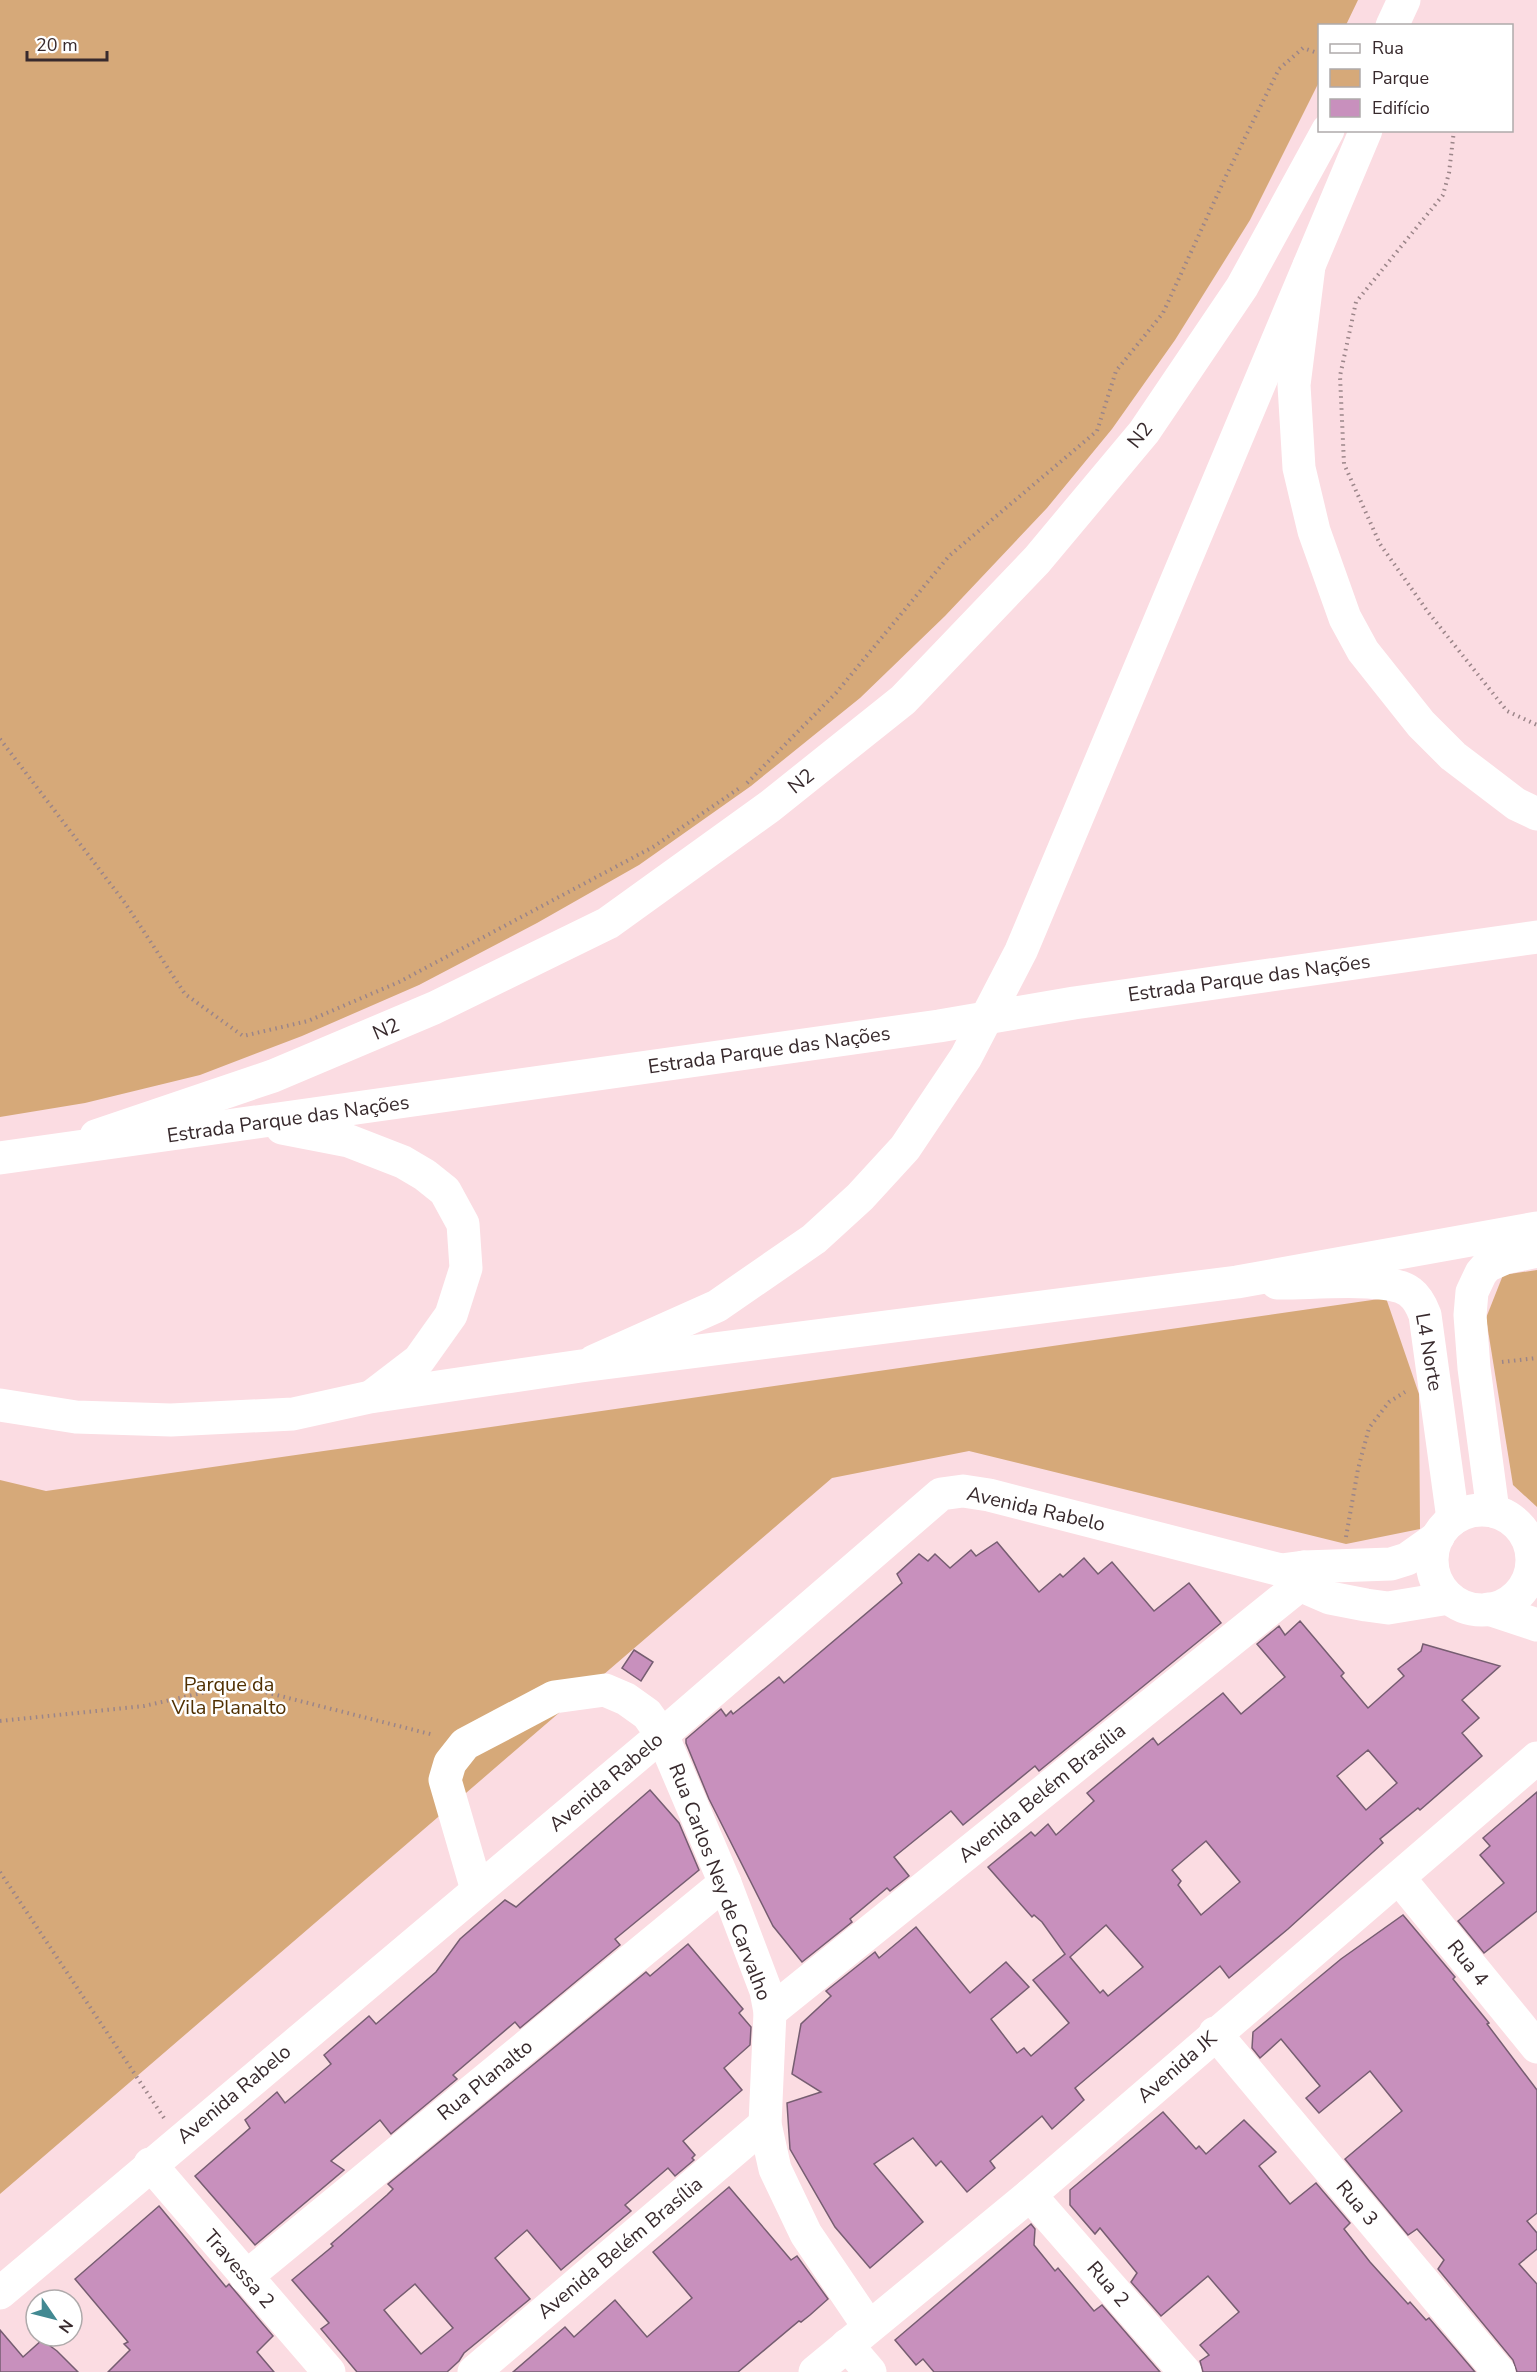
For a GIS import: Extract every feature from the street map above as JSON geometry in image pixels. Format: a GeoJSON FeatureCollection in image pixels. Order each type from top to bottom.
{"type":"FeatureCollection","features":[{"type":"Feature","properties":{"kind":"main road","name":"N2"},"geometry":{"type":"LineString","coordinates":[[50,1152],[273,1076],[434,1008],[608,923],[769,807],[903,700],[1037,560],[1144,432],[1242,287],[1327,132]]}},
{"type":"Feature","properties":{"kind":"main road"},"geometry":{"type":"LineString","coordinates":[[581,1366],[717,1306],[814,1239],[860,1197],[905,1148],[966,1057],[1021,951],[1365,132]]}},
{"type":"Feature","properties":{"kind":"main road"},"geometry":{"type":"LineString","coordinates":[[1309,266],[1294,385],[1299,468],[1314,531],[1345,618],[1363,651],[1421,724],[1462,763],[1516,804],[1537,814]]}},
{"type":"Feature","properties":{"kind":"main road","name":"Estrada Parque das Nações"},"geometry":{"type":"LineString","coordinates":[[0,1158],[939,1026],[1074,1003],[1537,937]]}},
{"type":"Feature","properties":{"kind":"main road"},"geometry":{"type":"LineString","coordinates":[[258,1123],[349,1141],[403,1162],[425,1174],[445,1191],[463,1224],[466,1268],[451,1315],[419,1360],[370,1397]]}},
{"type":"Feature","properties":{"kind":"main road"},"geometry":{"type":"LineString","coordinates":[[0,1405],[76,1417],[171,1420],[293,1414],[370,1397],[581,1366],[1237,1282],[1537,1228]]}},
{"type":"Feature","properties":{"kind":"main road","name":"L4 Norte"},"geometry":{"type":"LineString","coordinates":[[1493,1511],[1474,1368],[1470,1315],[1472,1292],[1487,1266],[1505,1258],[1537,1251]]}},
{"type":"Feature","properties":{"kind":"main road","name":"L4 Norte"},"geometry":{"type":"LineString","coordinates":[[1237,1282],[1312,1284],[1380,1281],[1404,1288],[1415,1297],[1425,1315],[1434,1374],[1445,1528]]}},
{"type":"Feature","properties":{"kind":"main road","name":"Avenida Rabelo"},"geometry":{"type":"LineString","coordinates":[[0,2293],[150,2164],[662,1735],[941,1494],[963,1491],[989,1495],[1295,1574]]}},
{"type":"Feature","properties":{"kind":"main road"},"geometry":{"type":"LineString","coordinates":[[1295,1574],[1343,1565],[1391,1564],[1407,1559],[1445,1528],[1472,1510],[1493,1511],[1514,1521],[1528,1540],[1534,1554],[1522,1589],[1508,1602],[1489,1609]]}},
{"type":"Feature","properties":{"kind":"main road"},"geometry":{"type":"LineString","coordinates":[[1445,1528],[1434,1547],[1433,1570],[1442,1590],[1449,1598],[1464,1607],[1489,1609],[1537,1625]]}},
{"type":"Feature","properties":{"kind":"main road"},"geometry":{"type":"LineString","coordinates":[[1295,1574],[1330,1598],[1388,1608],[1449,1598]]}},
{"type":"Feature","properties":{"kind":"main road","name":"Avenida Belém Brasília"},"geometry":{"type":"LineString","coordinates":[[770,2012],[1295,1574]]}},
{"type":"Feature","properties":{"kind":"main road","name":"Rua Carlos Ney de Carvalho"},"geometry":{"type":"LineString","coordinates":[[465,1744],[554,1697],[604,1690],[626,1699],[647,1714],[662,1735],[725,1883],[761,1975],[770,2012],[765,2124],[775,2169],[796,2217],[858,2336],[870,2372]]}},
{"type":"Feature","properties":{"kind":"main road"},"geometry":{"type":"LineString","coordinates":[[465,1744],[450,1763],[445,1780],[477,1890]]}},
{"type":"Feature","properties":{"kind":"main road","name":"Avenida JK"},"geometry":{"type":"LineString","coordinates":[[815,2372],[1030,2195],[1215,2033],[1537,1758]]}},
{"type":"Feature","properties":{"kind":"main road","name":"Rua 4"},"geometry":{"type":"LineString","coordinates":[[1399,1878],[1537,2047]]}},
{"type":"Feature","properties":{"kind":"main road","name":"Rua Planalto"},"geometry":{"type":"LineString","coordinates":[[246,2277],[725,1883]]}},
{"type":"Feature","properties":{"kind":"main road","name":"Rua 3"},"geometry":{"type":"LineString","coordinates":[[1215,2033],[1499,2372]]}},
{"type":"Feature","properties":{"kind":"main road","name":"Avenida Belém Brasília"},"geometry":{"type":"LineString","coordinates":[[474,2372],[765,2124]]}},
{"type":"Feature","properties":{"kind":"main road","name":"Travessa 2"},"geometry":{"type":"LineString","coordinates":[[150,2164],[329,2372]]}},
{"type":"Feature","properties":{"kind":"main road","name":"Rua 2"},"geometry":{"type":"LineString","coordinates":[[1030,2195],[1185,2372]]}},
{"type":"Feature","properties":{"kind":"path"},"geometry":{"type":"LineString","coordinates":[[0,739],[124,903],[185,994],[243,1036],[308,1021],[419,972],[653,847],[749,782],[836,693],[949,556],[1097,431],[1116,371],[1163,313],[1226,176],[1279,69],[1303,48],[1318,53]]}},
{"type":"Feature","properties":{"kind":"path"},"geometry":{"type":"LineString","coordinates":[[1454,132],[1449,173],[1443,195],[1356,302],[1340,376],[1344,464],[1380,544],[1428,612],[1507,711],[1537,725]]}},
{"type":"Feature","properties":{"kind":"path"},"geometry":{"type":"LineString","coordinates":[[1343,1565],[1346,1529],[1358,1468],[1369,1428],[1389,1402],[1434,1374]]}},
{"type":"Feature","properties":{"kind":"path"},"geometry":{"type":"LineString","coordinates":[[0,1721],[144,1706],[237,1684],[465,1744]]}},
{"type":"Feature","properties":{"kind":"path"},"geometry":{"type":"LineString","coordinates":[[0,1872],[179,2140]]}},
{"type":"Feature","properties":{"kind":"green space"},"geometry":{"type":"Polygon","coordinates":[[[0,0],[1358,0],[1346,24],[1318,24],[1318,84],[1250,220],[1175,340],[1112,429],[1047,508],[945,616],[860,698],[751,786],[639,865],[537,923],[419,985],[302,1036],[200,1075],[85,1103],[0,1117],[0,0]]]}},
{"type":"Feature","properties":{"kind":"green space"},"geometry":{"type":"Polygon","coordinates":[[[1537,1270],[1537,1507],[1513,1485],[1486,1318],[1503,1275],[1537,1270]]]}},
{"type":"Feature","properties":{"kind":"green space","name":"Parque da Vila Planalto"},"geometry":{"type":"Polygon","coordinates":[[[1386,1298],[1419,1394],[1420,1529],[1346,1544],[969,1451],[832,1478],[0,2194],[0,1480],[46,1491],[1386,1298]]]}},
{"type":"Feature","properties":{"kind":"building"},"geometry":{"type":"Polygon","coordinates":[[[997,1542],[1039,1592],[1060,1574],[1063,1577],[1084,1558],[1098,1574],[1112,1562],[1154,1611],[1189,1583],[1221,1623],[1039,1771],[1035,1766],[963,1825],[951,1811],[894,1857],[909,1876],[890,1891],[887,1888],[850,1919],[852,1922],[802,1962],[773,1926],[709,1799],[686,1739],[721,1709],[726,1716],[731,1711],[733,1714],[779,1677],[784,1683],[902,1583],[897,1574],[919,1554],[928,1561],[935,1554],[950,1568],[971,1550],[976,1556],[997,1542]]]}},
{"type":"Feature","properties":{"kind":"building"},"geometry":{"type":"Polygon","coordinates":[[[1300,1621],[1344,1673],[1341,1676],[1368,1708],[1404,1676],[1398,1669],[1421,1651],[1423,1644],[1500,1666],[1462,1700],[1479,1718],[1462,1733],[1482,1756],[1420,1810],[1418,1808],[1380,1839],[1383,1843],[1288,1929],[1229,1978],[1220,1966],[1075,2088],[1084,2100],[1052,2129],[1042,2116],[990,2161],[995,2168],[967,2192],[941,2161],[936,2166],[913,2138],[874,2164],[923,2222],[870,2268],[835,2227],[790,2149],[787,2103],[821,2092],[792,2074],[801,2024],[831,1996],[826,1991],[875,1952],[879,1958],[916,1927],[970,1993],[1006,1962],[1029,1987],[991,2019],[1017,2053],[1024,2048],[1031,2056],[1069,2023],[1033,1980],[1065,1954],[1042,1922],[1034,1915],[1032,1917],[988,1867],[1031,1832],[1035,1836],[1048,1824],[1056,1835],[1094,1801],[1087,1793],[1153,1738],[1158,1745],[1223,1693],[1241,1714],[1285,1677],[1257,1644],[1279,1626],[1285,1635],[1300,1621]],[[1368,1750],[1337,1776],[1366,1810],[1397,1783],[1368,1750]],[[1206,1841],[1172,1870],[1181,1881],[1178,1885],[1201,1915],[1240,1882],[1206,1841]],[[1106,1925],[1070,1957],[1100,1993],[1103,1990],[1108,1996],[1143,1967],[1106,1925]]]}},
{"type":"Feature","properties":{"kind":"building"},"geometry":{"type":"Polygon","coordinates":[[[634,1650],[653,1662],[641,1681],[622,1668],[634,1650]]]}},
{"type":"Feature","properties":{"kind":"building"},"geometry":{"type":"Polygon","coordinates":[[[650,1790],[679,1823],[699,1870],[615,1939],[620,1945],[520,2028],[515,2022],[453,2075],[457,2079],[391,2134],[380,2120],[331,2161],[344,2170],[255,2245],[195,2176],[250,2128],[245,2120],[277,2092],[285,2103],[331,2064],[324,2055],[369,2016],[376,2024],[436,1972],[460,1939],[505,1900],[516,1907],[650,1790]]]}},
{"type":"Feature","properties":{"kind":"building"},"geometry":{"type":"Polygon","coordinates":[[[1537,1792],[1537,1911],[1484,1953],[1458,1921],[1504,1883],[1480,1855],[1490,1846],[1483,1838],[1537,1792]]]}},
{"type":"Feature","properties":{"kind":"building"},"geometry":{"type":"Polygon","coordinates":[[[1403,1915],[1455,1977],[1453,1979],[1489,2023],[1487,2024],[1537,2090],[1537,2213],[1527,2221],[1537,2233],[1537,2249],[1519,2264],[1537,2284],[1537,2372],[1517,2372],[1513,2360],[1438,2269],[1444,2260],[1417,2229],[1408,2235],[1345,2159],[1402,2111],[1370,2071],[1319,2113],[1306,2098],[1320,2086],[1281,2039],[1260,2058],[1252,2048],[1253,2032],[1341,1959],[1403,1915]]]}},
{"type":"Feature","properties":{"kind":"building"},"geometry":{"type":"Polygon","coordinates":[[[688,1944],[743,2009],[739,2013],[751,2027],[750,2045],[724,2068],[742,2090],[683,2141],[695,2155],[692,2158],[694,2160],[675,2176],[668,2168],[625,2205],[631,2211],[561,2270],[527,2230],[495,2258],[530,2299],[464,2353],[447,2372],[357,2372],[321,2329],[329,2323],[292,2280],[333,2246],[331,2244],[393,2189],[388,2184],[646,1972],[650,1976],[688,1944]],[[415,2284],[384,2310],[421,2354],[453,2328],[415,2284]]]}},
{"type":"Feature","properties":{"kind":"building"},"geometry":{"type":"Polygon","coordinates":[[[1163,2112],[1196,2149],[1199,2146],[1206,2154],[1244,2120],[1276,2152],[1259,2166],[1290,2204],[1316,2183],[1350,2223],[1344,2229],[1370,2262],[1408,2304],[1410,2302],[1426,2320],[1429,2318],[1475,2372],[1203,2372],[1200,2361],[1209,2355],[1200,2345],[1239,2312],[1208,2276],[1161,2316],[1131,2282],[1137,2273],[1100,2228],[1095,2234],[1070,2205],[1070,2190],[1163,2112]]]}},
{"type":"Feature","properties":{"kind":"building"},"geometry":{"type":"Polygon","coordinates":[[[729,2187],[791,2260],[797,2256],[828,2299],[810,2315],[801,2322],[799,2321],[738,2372],[513,2372],[565,2327],[574,2337],[615,2300],[647,2337],[692,2298],[653,2252],[729,2187]]]}},
{"type":"Feature","properties":{"kind":"building"},"geometry":{"type":"Polygon","coordinates":[[[159,2206],[226,2287],[229,2284],[273,2336],[257,2352],[274,2372],[108,2372],[130,2350],[124,2344],[128,2342],[75,2279],[159,2206]]]}},
{"type":"Feature","properties":{"kind":"building"},"geometry":{"type":"Polygon","coordinates":[[[1031,2224],[1035,2229],[1034,2245],[1055,2271],[1058,2268],[1094,2311],[1102,2305],[1160,2372],[934,2372],[923,2359],[916,2365],[895,2340],[1031,2224]]]}},
{"type":"Feature","properties":{"kind":"building"},"geometry":{"type":"Polygon","coordinates":[[[0,2330],[23,2357],[33,2348],[53,2348],[78,2372],[0,2372],[0,2330]]]}}]}
